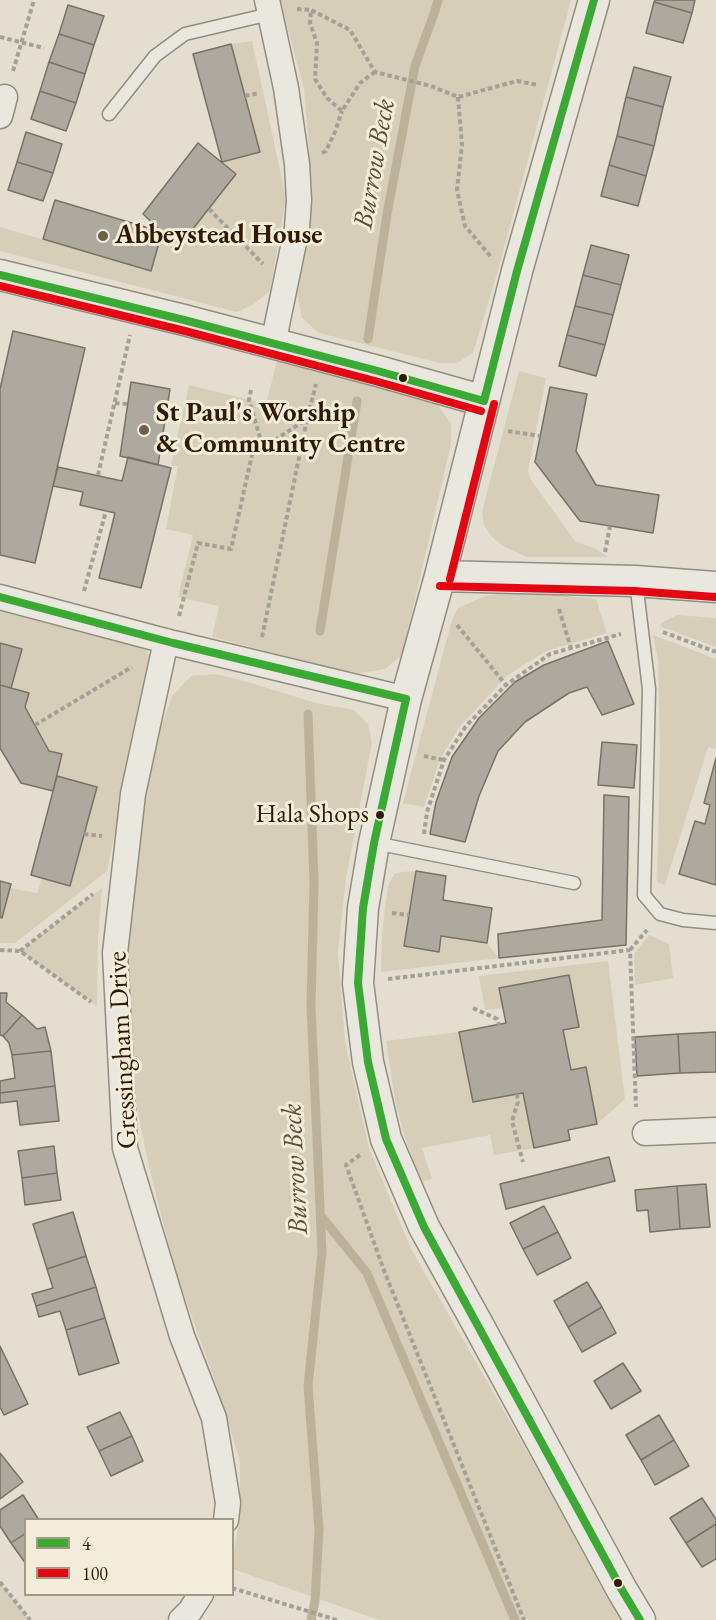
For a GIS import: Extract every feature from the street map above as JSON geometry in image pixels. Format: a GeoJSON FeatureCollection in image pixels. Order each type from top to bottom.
{"type":"FeatureCollection","features":[{"type":"Feature","properties":{"kind":"street"},"geometry":{"type":"LineString","coordinates":[[594,0],[516,271],[437,586],[406,699],[374,843],[363,908],[358,983],[368,1062],[386,1139],[424,1227],[621,1590],[640,1620]]}},
{"type":"Feature","properties":{"kind":"street"},"geometry":{"type":"LineString","coordinates":[[269,7],[286,88],[297,164],[299,200],[297,228],[273,344]]}},
{"type":"Feature","properties":{"kind":"street"},"geometry":{"type":"LineString","coordinates":[[0,275],[323,357],[484,401]]}},
{"type":"Feature","properties":{"kind":"street"},"geometry":{"type":"LineString","coordinates":[[437,586],[549,578],[716,587]]}},
{"type":"Feature","properties":{"kind":"street"},"geometry":{"type":"LineString","coordinates":[[0,597],[76,617],[167,648],[257,662],[406,699]]}},
{"type":"Feature","properties":{"kind":"street","name":"Gressingham Drive"},"geometry":{"type":"LineString","coordinates":[[167,648],[133,794],[115,953],[126,1148],[182,1336],[214,1418],[228,1503],[226,1518]]}},
{"type":"Feature","properties":{"kind":"street"},"geometry":{"type":"LineString","coordinates":[[645,1133],[716,1130]]}},
{"type":"Feature","properties":{"kind":"street"},"geometry":{"type":"LineString","coordinates":[[181,1620],[200,1596]]}},
{"type":"Feature","properties":{"kind":"lane"},"geometry":{"type":"LineString","coordinates":[[109,114],[156,56],[185,34],[269,7]]}},
{"type":"Feature","properties":{"kind":"lane"},"geometry":{"type":"LineString","coordinates":[[635,581],[649,689],[644,895],[660,914],[683,920],[716,923]]}},
{"type":"Feature","properties":{"kind":"lane"},"geometry":{"type":"LineString","coordinates":[[374,843],[574,883]]}},
{"type":"Feature","properties":{"kind":"path"},"geometry":{"type":"LineString","coordinates":[[3,107],[34,0]]}},
{"type":"Feature","properties":{"kind":"path"},"geometry":{"type":"LineString","coordinates":[[342,111],[327,98],[315,79],[317,43],[310,23],[311,10],[350,30],[375,72],[431,86],[458,97],[517,81],[568,92]]}},
{"type":"Feature","properties":{"kind":"path"},"geometry":{"type":"LineString","coordinates":[[0,37],[44,48]]}},
{"type":"Feature","properties":{"kind":"path"},"geometry":{"type":"LineString","coordinates":[[297,164],[326,151],[342,111],[360,83],[375,72]]}},
{"type":"Feature","properties":{"kind":"path"},"geometry":{"type":"LineString","coordinates":[[458,97],[462,146],[457,190],[465,226],[492,259],[516,271]]}},
{"type":"Feature","properties":{"kind":"path"},"geometry":{"type":"LineString","coordinates":[[209,208],[269,270]]}},
{"type":"Feature","properties":{"kind":"path"},"geometry":{"type":"LineString","coordinates":[[98,475],[137,309]]}},
{"type":"Feature","properties":{"kind":"path"},"geometry":{"type":"LineString","coordinates":[[257,662],[323,357]]}},
{"type":"Feature","properties":{"kind":"path"},"geometry":{"type":"LineString","coordinates":[[251,390],[249,400],[263,448]]}},
{"type":"Feature","properties":{"kind":"path"},"geometry":{"type":"LineString","coordinates":[[115,403],[127,404]]}},
{"type":"Feature","properties":{"kind":"path"},"geometry":{"type":"LineString","coordinates":[[35,725],[167,648],[198,543],[231,549],[252,456],[308,419]]}},
{"type":"Feature","properties":{"kind":"path"},"geometry":{"type":"LineString","coordinates":[[76,617],[106,511]]}},
{"type":"Feature","properties":{"kind":"path"},"geometry":{"type":"LineString","coordinates":[[549,578],[571,648]]}},
{"type":"Feature","properties":{"kind":"path"},"geometry":{"type":"LineString","coordinates":[[437,586],[506,685]]}},
{"type":"Feature","properties":{"kind":"path"},"geometry":{"type":"LineString","coordinates":[[421,852],[428,812],[444,760],[466,726],[506,685],[550,654],[641,628],[656,630],[716,652]]}},
{"type":"Feature","properties":{"kind":"path"},"geometry":{"type":"LineString","coordinates":[[20,951],[124,870]]}},
{"type":"Feature","properties":{"kind":"path"},"geometry":{"type":"LineString","coordinates":[[0,950],[20,951],[119,1022]]}},
{"type":"Feature","properties":{"kind":"path"},"geometry":{"type":"LineString","coordinates":[[358,983],[630,950],[635,1104],[645,1133]]}},
{"type":"Feature","properties":{"kind":"path"},"geometry":{"type":"LineString","coordinates":[[473,1008],[497,1019],[499,1025]]}},
{"type":"Feature","properties":{"kind":"path"},"geometry":{"type":"LineString","coordinates":[[517,1094],[518,1102],[512,1121],[523,1162]]}},
{"type":"Feature","properties":{"kind":"path"},"geometry":{"type":"LineString","coordinates":[[361,1154],[346,1165],[385,1273],[524,1620]]}},
{"type":"Feature","properties":{"kind":"path"},"geometry":{"type":"LineString","coordinates":[[0,1582],[30,1620]]}},
{"type":"Feature","properties":{"kind":"path"},"geometry":{"type":"LineString","coordinates":[[234,1589],[337,1620]]}},
{"type":"Feature","properties":{"kind":"shaded area"},"geometry":{"type":"Polygon","coordinates":[[[280,0],[571,0],[497,274],[473,353],[457,363],[440,363],[319,333],[302,318],[297,293],[309,238],[312,193],[310,160],[304,89],[280,0]]]}},
{"type":"Feature","properties":{"kind":"shaded area"},"geometry":{"type":"Polygon","coordinates":[[[252,41],[286,198],[270,291],[254,304],[237,312],[0,251],[0,227],[151,271],[162,232],[181,244],[236,174],[222,162],[260,152],[231,44],[252,41]]]}},
{"type":"Feature","properties":{"kind":"shaded area"},"geometry":{"type":"Polygon","coordinates":[[[278,357],[437,404],[451,424],[451,444],[402,655],[385,669],[360,673],[323,666],[212,637],[219,606],[178,597],[193,535],[166,529],[178,466],[171,465],[189,385],[266,404],[278,357]]]}},
{"type":"Feature","properties":{"kind":"shaded area"},"geometry":{"type":"Polygon","coordinates":[[[519,371],[546,378],[528,471],[531,480],[575,541],[596,549],[608,557],[527,557],[503,546],[491,536],[484,525],[482,512],[519,371]]]}},
{"type":"Feature","properties":{"kind":"shaded area"},"geometry":{"type":"Polygon","coordinates":[[[518,591],[596,599],[607,633],[546,651],[508,675],[461,725],[441,757],[424,807],[403,803],[452,620],[458,608],[485,596],[518,591]]]}},
{"type":"Feature","properties":{"kind":"shaded area"},"geometry":{"type":"Polygon","coordinates":[[[0,608],[144,648],[150,657],[107,871],[15,943],[0,943],[0,917],[2,917],[10,888],[37,893],[42,878],[70,885],[97,787],[57,776],[62,755],[49,751],[25,707],[29,693],[11,688],[22,649],[0,643],[0,608]]]}},
{"type":"Feature","properties":{"kind":"shaded area"},"geometry":{"type":"Polygon","coordinates":[[[677,615],[716,618],[716,647],[659,626],[677,615]]]}},
{"type":"Feature","properties":{"kind":"shaded area"},"geometry":{"type":"Polygon","coordinates":[[[653,635],[716,659],[716,749],[708,747],[665,885],[657,882],[660,748],[658,660],[653,635]]]}},
{"type":"Feature","properties":{"kind":"shaded area"},"geometry":{"type":"Polygon","coordinates":[[[216,674],[316,703],[354,710],[368,724],[372,743],[346,877],[338,952],[345,1042],[369,1148],[411,1249],[624,1620],[379,1620],[234,1569],[234,1552],[240,1518],[240,1461],[217,1387],[175,1270],[149,1167],[136,1102],[127,966],[131,893],[157,739],[172,696],[191,676],[216,674]]]}},
{"type":"Feature","properties":{"kind":"shaded area"},"geometry":{"type":"Polygon","coordinates":[[[416,871],[405,946],[439,952],[441,936],[487,943],[499,958],[381,972],[382,932],[388,886],[394,874],[416,871]]]}},
{"type":"Feature","properties":{"kind":"shaded area"},"geometry":{"type":"Polygon","coordinates":[[[102,888],[98,939],[97,1006],[20,951],[102,888]]]}},
{"type":"Feature","properties":{"kind":"shaded area"},"geometry":{"type":"Polygon","coordinates":[[[649,935],[669,944],[673,978],[635,985],[634,954],[649,935]]]}},
{"type":"Feature","properties":{"kind":"shaded area"},"geometry":{"type":"Polygon","coordinates":[[[608,961],[625,1099],[597,1124],[586,1067],[571,1070],[563,1030],[579,1027],[569,975],[500,988],[503,1008],[485,1010],[479,976],[608,961]]]}},
{"type":"Feature","properties":{"kind":"shaded area"},"geometry":{"type":"Polygon","coordinates":[[[459,1032],[473,1102],[523,1093],[534,1148],[494,1155],[490,1135],[422,1148],[432,1179],[420,1182],[395,1100],[386,1041],[459,1032]]]}},
{"type":"Feature","properties":{"kind":"shaded area"},"geometry":{"type":"Polygon","coordinates":[[[0,1582],[30,1620],[0,1620],[0,1582]]]}},
{"type":"Feature","properties":{"kind":"building"},"geometry":{"type":"Polygon","coordinates":[[[655,0],[695,0],[692,13],[654,2],[655,0]]]}},
{"type":"Feature","properties":{"kind":"building"},"geometry":{"type":"Polygon","coordinates":[[[654,2],[692,13],[683,43],[646,33],[654,2]]]}},
{"type":"Feature","properties":{"kind":"building"},"geometry":{"type":"Polygon","coordinates":[[[68,5],[104,16],[94,45],[59,34],[68,5]]]}},
{"type":"Feature","properties":{"kind":"building"},"geometry":{"type":"Polygon","coordinates":[[[59,34],[94,45],[85,74],[49,62],[59,34]]]}},
{"type":"Feature","properties":{"kind":"building","name":"Abbeystead House"},"geometry":{"type":"Polygon","coordinates":[[[231,44],[260,152],[222,162],[193,54],[231,44]]]}},
{"type":"Feature","properties":{"kind":"building"},"geometry":{"type":"Polygon","coordinates":[[[49,62],[85,74],[76,103],[40,91],[49,62]]]}},
{"type":"Feature","properties":{"kind":"building"},"geometry":{"type":"Polygon","coordinates":[[[634,67],[671,77],[663,107],[626,97],[634,67]]]}},
{"type":"Feature","properties":{"kind":"building"},"geometry":{"type":"Polygon","coordinates":[[[40,91],[76,103],[66,131],[31,119],[40,91]]]}},
{"type":"Feature","properties":{"kind":"building"},"geometry":{"type":"Polygon","coordinates":[[[626,97],[663,107],[654,146],[617,136],[626,97]]]}},
{"type":"Feature","properties":{"kind":"building"},"geometry":{"type":"Polygon","coordinates":[[[26,132],[62,144],[53,173],[17,162],[26,132]]]}},
{"type":"Feature","properties":{"kind":"building"},"geometry":{"type":"Polygon","coordinates":[[[617,136],[654,146],[646,176],[609,165],[617,136]]]}},
{"type":"Feature","properties":{"kind":"building","name":"Abbeystead House"},"geometry":{"type":"Polygon","coordinates":[[[198,143],[236,174],[181,244],[162,232],[143,214],[198,143]]]}},
{"type":"Feature","properties":{"kind":"building"},"geometry":{"type":"Polygon","coordinates":[[[17,162],[53,173],[43,201],[8,190],[17,162]]]}},
{"type":"Feature","properties":{"kind":"building"},"geometry":{"type":"Polygon","coordinates":[[[609,165],[646,176],[638,206],[601,196],[609,165]]]}},
{"type":"Feature","properties":{"kind":"building","name":"Abbeystead House"},"geometry":{"type":"Polygon","coordinates":[[[55,200],[162,232],[151,271],[43,239],[55,200]]]}},
{"type":"Feature","properties":{"kind":"building"},"geometry":{"type":"Polygon","coordinates":[[[591,245],[629,255],[621,285],[583,275],[591,245]]]}},
{"type":"Feature","properties":{"kind":"building"},"geometry":{"type":"Polygon","coordinates":[[[583,275],[621,285],[613,315],[575,306],[583,275]]]}},
{"type":"Feature","properties":{"kind":"building"},"geometry":{"type":"Polygon","coordinates":[[[575,306],[613,315],[605,345],[567,335],[575,306]]]}},
{"type":"Feature","properties":{"kind":"building"},"geometry":{"type":"Polygon","coordinates":[[[13,331],[85,348],[35,563],[0,555],[0,389],[13,331]]]}},
{"type":"Feature","properties":{"kind":"building"},"geometry":{"type":"Polygon","coordinates":[[[567,335],[605,345],[596,376],[559,366],[567,335]]]}},
{"type":"Feature","properties":{"kind":"building","name":"St Paul's Worship & Community Centre"},"geometry":{"type":"Polygon","coordinates":[[[131,382],[170,389],[158,465],[120,456],[131,382]]]}},
{"type":"Feature","properties":{"kind":"building"},"geometry":{"type":"Polygon","coordinates":[[[550,387],[587,394],[576,451],[596,485],[659,495],[653,533],[580,521],[535,462],[550,387]]]}},
{"type":"Feature","properties":{"kind":"building"},"geometry":{"type":"Polygon","coordinates":[[[128,457],[171,468],[141,588],[99,578],[115,513],[80,505],[83,492],[53,486],[58,467],[122,481],[128,457]]]}},
{"type":"Feature","properties":{"kind":"building"},"geometry":{"type":"Polygon","coordinates":[[[608,641],[634,704],[602,715],[587,687],[569,693],[525,722],[498,751],[479,796],[465,842],[430,834],[436,802],[452,757],[479,718],[515,682],[544,665],[608,641]]]}},
{"type":"Feature","properties":{"kind":"building"},"geometry":{"type":"Polygon","coordinates":[[[0,643],[22,649],[11,688],[0,685],[0,643]]]}},
{"type":"Feature","properties":{"kind":"building"},"geometry":{"type":"Polygon","coordinates":[[[0,685],[29,693],[25,707],[49,751],[62,754],[53,791],[21,783],[0,748],[0,685]]]}},
{"type":"Feature","properties":{"kind":"building"},"geometry":{"type":"Polygon","coordinates":[[[602,742],[637,745],[634,788],[598,785],[602,742]]]}},
{"type":"Feature","properties":{"kind":"building"},"geometry":{"type":"Polygon","coordinates":[[[716,758],[716,885],[679,874],[695,821],[705,824],[710,805],[704,803],[716,758]]]}},
{"type":"Feature","properties":{"kind":"building"},"geometry":{"type":"Polygon","coordinates":[[[57,776],[97,787],[70,886],[31,875],[57,776]]]}},
{"type":"Feature","properties":{"kind":"building"},"geometry":{"type":"Polygon","coordinates":[[[604,795],[629,797],[626,945],[499,958],[498,934],[602,920],[604,795]]]}},
{"type":"Feature","properties":{"kind":"building"},"geometry":{"type":"Polygon","coordinates":[[[416,871],[446,876],[443,900],[492,908],[487,943],[441,936],[439,952],[404,946],[416,871]]]}},
{"type":"Feature","properties":{"kind":"building"},"geometry":{"type":"Polygon","coordinates":[[[0,881],[11,884],[2,918],[0,917],[0,881]]]}},
{"type":"Feature","properties":{"kind":"building"},"geometry":{"type":"Polygon","coordinates":[[[569,975],[579,1027],[563,1030],[571,1070],[586,1067],[597,1124],[568,1130],[570,1140],[534,1148],[523,1093],[473,1102],[459,1032],[506,1023],[499,988],[569,975]]]}},
{"type":"Feature","properties":{"kind":"building"},"geometry":{"type":"Polygon","coordinates":[[[0,993],[7,993],[6,1002],[22,1015],[3,1036],[0,1035],[0,993]]]}},
{"type":"Feature","properties":{"kind":"building"},"geometry":{"type":"Polygon","coordinates":[[[22,1015],[37,1029],[45,1027],[51,1051],[12,1055],[9,1043],[3,1036],[22,1015]]]}},
{"type":"Feature","properties":{"kind":"building"},"geometry":{"type":"Polygon","coordinates":[[[716,1032],[716,1072],[680,1073],[678,1034],[716,1032]]]}},
{"type":"Feature","properties":{"kind":"building"},"geometry":{"type":"Polygon","coordinates":[[[678,1034],[680,1073],[637,1076],[635,1037],[678,1034]]]}},
{"type":"Feature","properties":{"kind":"building"},"geometry":{"type":"Polygon","coordinates":[[[51,1051],[55,1086],[0,1093],[0,1081],[15,1078],[12,1055],[51,1051]]]}},
{"type":"Feature","properties":{"kind":"building"},"geometry":{"type":"Polygon","coordinates":[[[55,1086],[59,1121],[20,1125],[17,1101],[0,1103],[0,1093],[55,1086]]]}},
{"type":"Feature","properties":{"kind":"building"},"geometry":{"type":"Polygon","coordinates":[[[54,1146],[57,1173],[22,1178],[18,1151],[54,1146]]]}},
{"type":"Feature","properties":{"kind":"building"},"geometry":{"type":"Polygon","coordinates":[[[609,1157],[615,1181],[506,1209],[500,1184],[609,1157]]]}},
{"type":"Feature","properties":{"kind":"building"},"geometry":{"type":"Polygon","coordinates":[[[57,1173],[61,1200],[25,1205],[22,1178],[57,1173]]]}},
{"type":"Feature","properties":{"kind":"building"},"geometry":{"type":"Polygon","coordinates":[[[706,1184],[710,1227],[680,1229],[677,1186],[706,1184]]]}},
{"type":"Feature","properties":{"kind":"building"},"geometry":{"type":"Polygon","coordinates":[[[677,1186],[680,1229],[650,1232],[648,1210],[637,1211],[635,1190],[677,1186]]]}},
{"type":"Feature","properties":{"kind":"building"},"geometry":{"type":"Polygon","coordinates":[[[544,1206],[558,1232],[523,1249],[510,1223],[544,1206]]]}},
{"type":"Feature","properties":{"kind":"building"},"geometry":{"type":"Polygon","coordinates":[[[73,1212],[86,1256],[47,1269],[33,1224],[73,1212]]]}},
{"type":"Feature","properties":{"kind":"building"},"geometry":{"type":"Polygon","coordinates":[[[558,1232],[571,1258],[537,1275],[523,1249],[558,1232]]]}},
{"type":"Feature","properties":{"kind":"building"},"geometry":{"type":"Polygon","coordinates":[[[86,1256],[96,1287],[36,1306],[32,1294],[53,1288],[47,1269],[86,1256]]]}},
{"type":"Feature","properties":{"kind":"building"},"geometry":{"type":"Polygon","coordinates":[[[587,1282],[602,1307],[568,1327],[554,1301],[587,1282]]]}},
{"type":"Feature","properties":{"kind":"building"},"geometry":{"type":"Polygon","coordinates":[[[96,1287],[105,1318],[66,1330],[60,1311],[39,1317],[36,1306],[96,1287]]]}},
{"type":"Feature","properties":{"kind":"building"},"geometry":{"type":"Polygon","coordinates":[[[602,1307],[616,1333],[582,1352],[568,1327],[602,1307]]]}},
{"type":"Feature","properties":{"kind":"building"},"geometry":{"type":"Polygon","coordinates":[[[105,1318],[119,1363],[79,1375],[66,1330],[105,1318]]]}},
{"type":"Feature","properties":{"kind":"building"},"geometry":{"type":"Polygon","coordinates":[[[0,1346],[28,1404],[4,1415],[0,1407],[0,1346]]]}},
{"type":"Feature","properties":{"kind":"building"},"geometry":{"type":"Polygon","coordinates":[[[623,1363],[641,1391],[611,1409],[594,1381],[623,1363]]]}},
{"type":"Feature","properties":{"kind":"building"},"geometry":{"type":"Polygon","coordinates":[[[120,1412],[132,1436],[99,1451],[87,1427],[120,1412]]]}},
{"type":"Feature","properties":{"kind":"building"},"geometry":{"type":"Polygon","coordinates":[[[659,1415],[674,1440],[641,1460],[626,1435],[659,1415]]]}},
{"type":"Feature","properties":{"kind":"building"},"geometry":{"type":"Polygon","coordinates":[[[132,1436],[143,1461],[111,1476],[99,1451],[132,1436]]]}},
{"type":"Feature","properties":{"kind":"building"},"geometry":{"type":"Polygon","coordinates":[[[674,1440],[689,1466],[655,1485],[641,1460],[674,1440]]]}},
{"type":"Feature","properties":{"kind":"building"},"geometry":{"type":"Polygon","coordinates":[[[0,1453],[23,1482],[0,1499],[0,1453]]]}},
{"type":"Feature","properties":{"kind":"building"},"geometry":{"type":"Polygon","coordinates":[[[23,1495],[38,1518],[24,1518],[24,1534],[11,1543],[0,1526],[0,1510],[23,1495]]]}},
{"type":"Feature","properties":{"kind":"building"},"geometry":{"type":"Polygon","coordinates":[[[702,1498],[716,1519],[716,1524],[686,1543],[670,1518],[702,1498]]]}},
{"type":"Feature","properties":{"kind":"building"},"geometry":{"type":"Polygon","coordinates":[[[716,1524],[716,1559],[702,1567],[686,1543],[716,1524]]]}},
{"type":"Feature","properties":{"kind":"building"},"geometry":{"type":"Polygon","coordinates":[[[24,1534],[24,1561],[11,1543],[24,1534]]]}},
{"type":"Feature","properties":{"kind":"waterway","name":"Burrow Beck"},"geometry":{"type":"LineString","coordinates":[[368,339],[387,214],[415,66],[438,0]]}},
{"type":"Feature","properties":{"kind":"waterway","name":"Burrow Beck"},"geometry":{"type":"LineString","coordinates":[[320,631],[357,401]]}},
{"type":"Feature","properties":{"kind":"waterway","name":"Burrow Beck"},"geometry":{"type":"LineString","coordinates":[[308,714],[314,882],[311,1006],[322,1252],[308,1386],[319,1529],[315,1601],[311,1620]]}},
{"type":"Feature","properties":{"kind":"waterway"},"geometry":{"type":"LineString","coordinates":[[321,1216],[367,1273],[515,1620]]}},
{"type":"Feature","properties":{"kind":"transit line","name":"4"},"geometry":{"type":"LineString","coordinates":[[484,401],[517,271],[594,0]]}},
{"type":"Feature","properties":{"kind":"transit line","name":"4"},"geometry":{"type":"LineString","coordinates":[[0,275],[184,320],[484,401]]}},
{"type":"Feature","properties":{"kind":"transit line","name":"100"},"geometry":{"type":"LineString","coordinates":[[0,286],[181,330],[481,411]]}},
{"type":"Feature","properties":{"kind":"transit line","name":"100"},"geometry":{"type":"LineString","coordinates":[[450,579],[494,404]]}},
{"type":"Feature","properties":{"kind":"transit line","name":"100"},"geometry":{"type":"LineString","coordinates":[[440,586],[634,591],[715,597]]}},
{"type":"Feature","properties":{"kind":"transit line","name":"4"},"geometry":{"type":"LineString","coordinates":[[0,597],[173,643],[406,699]]}},
{"type":"Feature","properties":{"kind":"transit line","name":"4"},"geometry":{"type":"LineString","coordinates":[[406,699],[374,843],[363,908],[358,983],[368,1062],[386,1139],[424,1227],[640,1620]]}},
{"type":"Feature","properties":{"kind":"place","name":"Abbeystead House"},"geometry":{"type":"Point","coordinates":[103,236]}},
{"type":"Feature","properties":{"kind":"place","name":"St Paul's Worship & Community Centre"},"geometry":{"type":"Point","coordinates":[144,430]}},
{"type":"Feature","properties":{"kind":"place","name":"Hala Shops"},"geometry":{"type":"Point","coordinates":[380,815]}}]}
